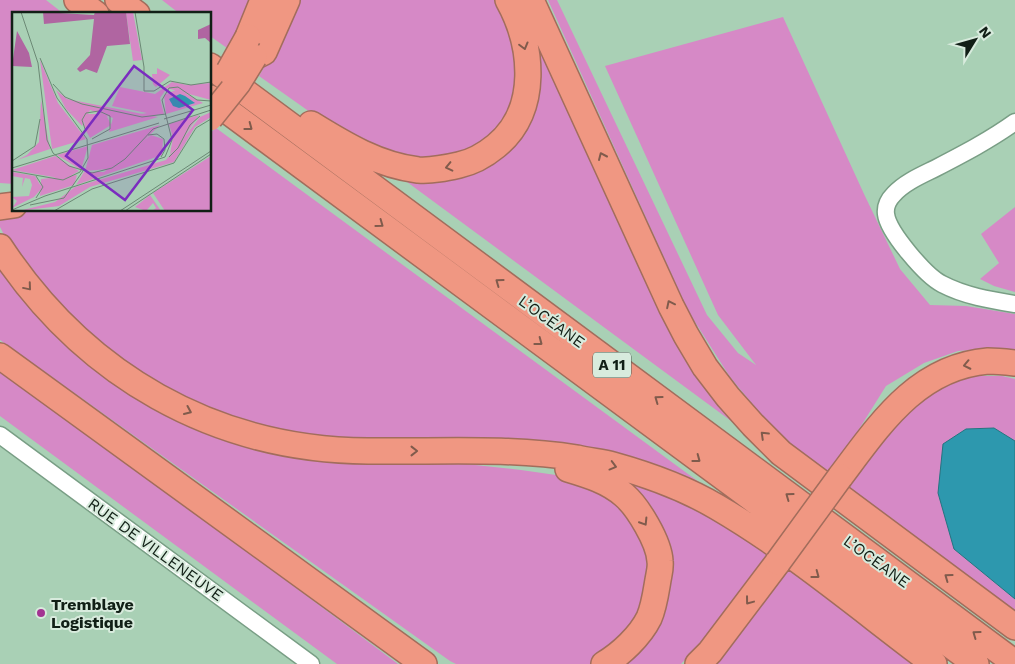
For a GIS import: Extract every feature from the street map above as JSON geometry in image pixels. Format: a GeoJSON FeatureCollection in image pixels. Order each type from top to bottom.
{"type":"FeatureCollection","features":[{"type":"Feature","properties":{"kind":"highway"},"geometry":{"type":"LineString","coordinates":[[77,0],[93,12]]}},
{"type":"Feature","properties":{"kind":"highway"},"geometry":{"type":"LineString","coordinates":[[118,0],[134,12]]}},
{"type":"Feature","properties":{"kind":"highway"},"geometry":{"type":"LineString","coordinates":[[257,48],[263,0]]}},
{"type":"Feature","properties":{"kind":"highway"},"geometry":{"type":"LineString","coordinates":[[211,97],[235,62],[257,48],[277,0]]}},
{"type":"Feature","properties":{"kind":"highway"},"geometry":{"type":"LineString","coordinates":[[211,117],[238,83],[286,0]]}},
{"type":"Feature","properties":{"kind":"highway"},"geometry":{"type":"LineString","coordinates":[[211,65],[254,85],[291,112],[367,156],[404,168],[440,170],[464,164],[486,154],[509,133],[523,108],[527,91],[527,57],[517,21],[508,0]]}},
{"type":"Feature","properties":{"kind":"highway"},"geometry":{"type":"LineString","coordinates":[[531,0],[671,306],[705,367],[753,425],[782,453],[1015,627]]}},
{"type":"Feature","properties":{"kind":"highway","name":"L’OCÉANE"},"geometry":{"type":"LineString","coordinates":[[211,66],[1015,663]]}},
{"type":"Feature","properties":{"kind":"highway","name":"L’OCÉANE"},"geometry":{"type":"LineString","coordinates":[[211,99],[976,664]]}},
{"type":"Feature","properties":{"kind":"highway"},"geometry":{"type":"LineString","coordinates":[[0,247],[18,274],[43,305],[95,355],[158,398],[192,414],[257,436],[310,446],[365,452],[478,451],[531,453],[601,463],[637,472],[672,485],[716,506],[763,536],[934,664]]}},
{"type":"Feature","properties":{"kind":"highway"},"geometry":{"type":"LineString","coordinates":[[0,356],[424,664]]}},
{"type":"Feature","properties":{"kind":"highway"},"geometry":{"type":"LineString","coordinates":[[698,664],[710,652],[840,477],[895,408],[916,388],[940,373],[964,364],[990,361],[1015,363]]}},
{"type":"Feature","properties":{"kind":"highway"},"geometry":{"type":"LineString","coordinates":[[478,451],[487,457],[565,468],[607,483],[624,494],[636,508],[651,533],[660,560],[657,587],[649,617],[635,637],[614,658],[604,664]]}},
{"type":"Feature","properties":{"kind":"highway"},"geometry":{"type":"LineString","coordinates":[[279,560],[408,664]]}},
{"type":"Feature","properties":{"kind":"highway"},"geometry":{"type":"LineString","coordinates":[[279,560],[441,664]]}},
{"type":"Feature","properties":{"kind":"street"},"geometry":{"type":"LineString","coordinates":[[1015,122],[995,137],[904,185],[887,203],[886,214],[906,249],[941,284],[975,298],[1015,304]]}},
{"type":"Feature","properties":{"kind":"street","name":"RUE DE VILLENEUVE"},"geometry":{"type":"LineString","coordinates":[[0,435],[311,664]]}},
{"type":"Feature","properties":{"kind":"shaded area"},"geometry":{"type":"Polygon","coordinates":[[[0,0],[46,0],[61,12],[12,12],[12,184],[0,183],[0,0]]]}},
{"type":"Feature","properties":{"kind":"shaded area"},"geometry":{"type":"Polygon","coordinates":[[[162,0],[253,0],[234,53],[211,37],[211,12],[177,12],[162,0]]]}},
{"type":"Feature","properties":{"kind":"shaded area"},"geometry":{"type":"Polygon","coordinates":[[[295,0],[497,0],[514,35],[517,94],[505,123],[465,156],[414,159],[386,154],[317,117],[259,76],[272,53],[295,0]]]}},
{"type":"Feature","properties":{"kind":"shaded area"},"geometry":{"type":"Polygon","coordinates":[[[523,0],[658,300],[776,454],[403,179],[523,132],[523,0]]]}},
{"type":"Feature","properties":{"kind":"shaded area"},"geometry":{"type":"Polygon","coordinates":[[[548,0],[557,0],[707,315],[738,353],[756,365],[718,315],[605,66],[783,17],[900,269],[930,305],[966,306],[1015,314],[1015,351],[1001,348],[958,351],[924,363],[886,386],[829,477],[789,448],[730,377],[688,311],[548,0]]]}},
{"type":"Feature","properties":{"kind":"shaded area"},"geometry":{"type":"Polygon","coordinates":[[[216,128],[733,507],[687,481],[450,447],[254,432],[109,360],[17,260],[0,227],[0,215],[30,211],[211,211],[211,132],[216,128]]]}},
{"type":"Feature","properties":{"kind":"shaded area"},"geometry":{"type":"Polygon","coordinates":[[[1015,207],[1015,292],[994,286],[980,279],[999,263],[981,234],[1015,207]]]}},
{"type":"Feature","properties":{"kind":"shaded area"},"geometry":{"type":"Polygon","coordinates":[[[0,258],[121,381],[364,459],[466,464],[570,477],[611,495],[641,529],[651,572],[634,628],[593,664],[456,664],[450,661],[0,340],[0,258]]]}},
{"type":"Feature","properties":{"kind":"shaded area"},"geometry":{"type":"Polygon","coordinates":[[[0,367],[398,664],[337,664],[0,416],[0,367]]]}},
{"type":"Feature","properties":{"kind":"shaded area"},"geometry":{"type":"Polygon","coordinates":[[[969,376],[1002,376],[1015,379],[1015,441],[994,428],[966,429],[944,444],[954,549],[1015,599],[1015,618],[841,490],[887,430],[922,397],[969,376]]]}},
{"type":"Feature","properties":{"kind":"shaded area"},"geometry":{"type":"Polygon","coordinates":[[[597,469],[700,508],[771,556],[719,622],[681,664],[626,664],[648,638],[670,559],[597,469]]]}},
{"type":"Feature","properties":{"kind":"shaded area"},"geometry":{"type":"Polygon","coordinates":[[[784,567],[919,664],[713,664],[784,567]]]}},
{"type":"Feature","properties":{"kind":"water"},"geometry":{"type":"Polygon","coordinates":[[[994,428],[1015,441],[1015,599],[954,549],[938,493],[943,444],[966,429],[994,428]]]}},
{"type":"Feature","properties":{"kind":"place","name":"Tremblaye Logistique"},"geometry":{"type":"Point","coordinates":[41,613]}}]}
